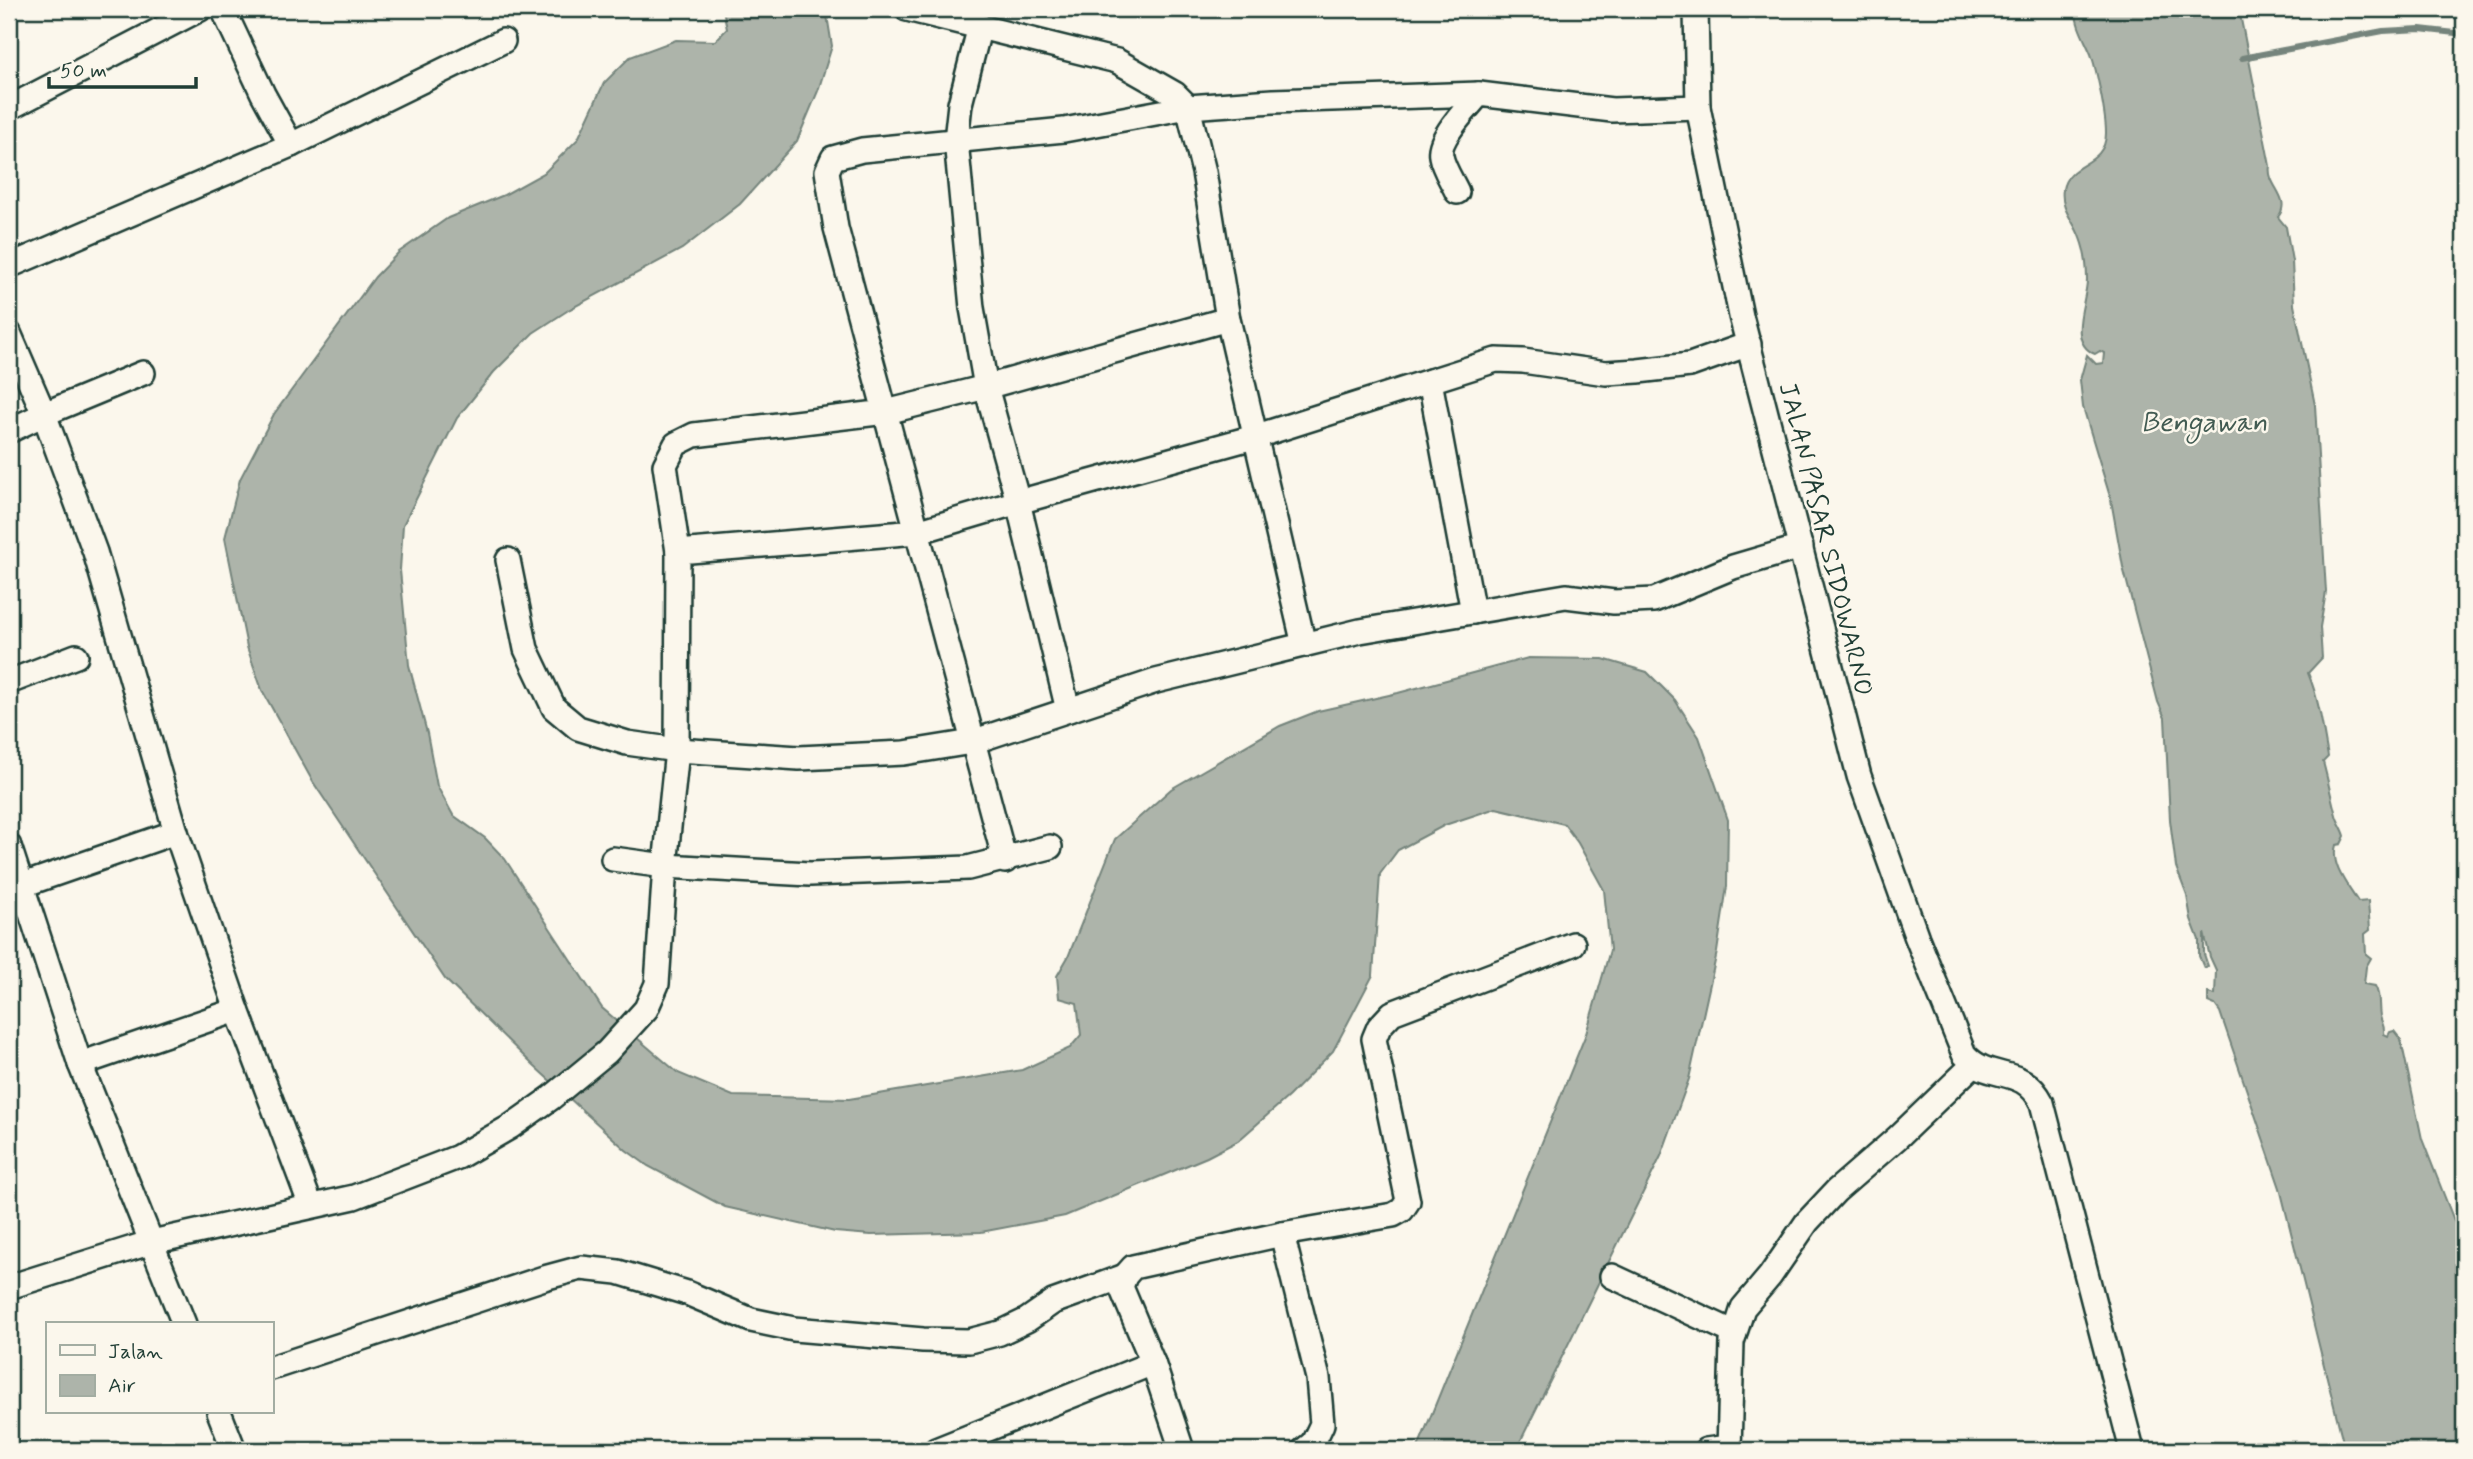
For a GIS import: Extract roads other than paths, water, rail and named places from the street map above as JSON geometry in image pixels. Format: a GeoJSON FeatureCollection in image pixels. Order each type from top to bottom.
{"type":"FeatureCollection","features":[{"type":"Feature","properties":{"kind":"street"},"geometry":{"type":"LineString","coordinates":[[9,108],[200,9]]}},
{"type":"Feature","properties":{"kind":"street"},"geometry":{"type":"LineString","coordinates":[[223,9],[263,94],[291,145]]}},
{"type":"Feature","properties":{"kind":"street"},"geometry":{"type":"LineString","coordinates":[[907,9],[1117,61],[1175,94],[1188,107],[1204,172],[1228,319],[1304,645]]}},
{"type":"Feature","properties":{"kind":"street","name":"JALAN PASAR SIDOWARNO"},"geometry":{"type":"LineString","coordinates":[[1696,9],[1698,107],[1749,344],[1859,776],[1896,882],[1958,1042],[1973,1065]]}},
{"type":"Feature","properties":{"kind":"street"},"geometry":{"type":"LineString","coordinates":[[980,26],[960,104],[956,140],[972,308],[986,387],[1018,502],[1068,710]]}},
{"type":"Feature","properties":{"kind":"street"},"geometry":{"type":"LineString","coordinates":[[9,266],[291,145],[503,41]]}},
{"type":"Feature","properties":{"kind":"street"},"geometry":{"type":"LineString","coordinates":[[1005,861],[836,228],[827,171],[832,158],[862,150],[1065,130],[1188,107],[1479,94],[1612,110],[1698,107]]}},
{"type":"Feature","properties":{"kind":"street"},"geometry":{"type":"LineString","coordinates":[[1457,192],[1441,157],[1441,148],[1445,137],[1479,94]]}},
{"type":"Feature","properties":{"kind":"street"},"geometry":{"type":"LineString","coordinates":[[9,1287],[152,1242],[354,1196],[458,1157],[510,1127],[551,1098],[607,1052],[646,1009],[657,984],[677,750],[678,552],[665,466],[676,444],[694,435],[886,412],[986,387],[1228,319]]}},
{"type":"Feature","properties":{"kind":"street"},"geometry":{"type":"LineString","coordinates":[[9,333],[44,414],[95,552],[176,832],[237,1010],[311,1206]]}},
{"type":"Feature","properties":{"kind":"street"},"geometry":{"type":"LineString","coordinates":[[678,552],[917,533],[1018,502],[1254,437],[1496,360],[1523,361],[1606,373],[1639,371],[1690,365],[1749,344]]}},
{"type":"Feature","properties":{"kind":"street"},"geometry":{"type":"LineString","coordinates":[[9,431],[143,373]]}},
{"type":"Feature","properties":{"kind":"street"},"geometry":{"type":"LineString","coordinates":[[1430,381],[1473,612]]}},
{"type":"Feature","properties":{"kind":"street"},"geometry":{"type":"LineString","coordinates":[[508,560],[526,649],[554,708],[578,728],[628,743],[677,750],[799,758],[904,753],[972,742],[1156,681],[1360,631],[1566,596],[1614,602],[1654,600],[1733,567],[1801,547]]}},
{"type":"Feature","properties":{"kind":"street"},"geometry":{"type":"LineString","coordinates":[[9,682],[76,656]]}},
{"type":"Feature","properties":{"kind":"street"},"geometry":{"type":"LineString","coordinates":[[23,886],[176,832]]}},
{"type":"Feature","properties":{"kind":"street"},"geometry":{"type":"LineString","coordinates":[[9,846],[80,1064],[183,1322]]}},
{"type":"Feature","properties":{"kind":"street"},"geometry":{"type":"LineString","coordinates":[[613,859],[665,866],[810,874],[968,868],[1050,848]]}},
{"type":"Feature","properties":{"kind":"street"},"geometry":{"type":"LineString","coordinates":[[1182,1450],[1153,1363],[1121,1287],[1125,1276],[1133,1266],[1282,1234],[1393,1215],[1402,1210],[1408,1201],[1374,1039],[1379,1027],[1392,1013],[1573,944]]}},
{"type":"Feature","properties":{"kind":"street"},"geometry":{"type":"LineString","coordinates":[[80,1064],[237,1010]]}},
{"type":"Feature","properties":{"kind":"street"},"geometry":{"type":"LineString","coordinates":[[1721,1449],[1732,1342],[1743,1308],[1770,1276],[1807,1222],[1836,1191],[1897,1138],[1973,1065],[2025,1081],[2042,1103],[2132,1450]]}},
{"type":"Feature","properties":{"kind":"street"},"geometry":{"type":"LineString","coordinates":[[1282,1234],[1318,1378],[1322,1424],[1313,1443],[1304,1450]]}},
{"type":"Feature","properties":{"kind":"street"},"geometry":{"type":"LineString","coordinates":[[273,1367],[581,1268],[618,1272],[687,1293],[751,1320],[794,1329],[968,1341],[1000,1333],[1027,1320],[1054,1302],[1125,1276]]}},
{"type":"Feature","properties":{"kind":"street"},"geometry":{"type":"LineString","coordinates":[[1612,1276],[1735,1333]]}},
{"type":"Feature","properties":{"kind":"street"},"geometry":{"type":"LineString","coordinates":[[936,1450],[1153,1363]]}},
{"type":"Feature","properties":{"kind":"street"},"geometry":{"type":"LineString","coordinates":[[220,1414],[234,1450]]}},
{"type":"Feature","properties":{"kind":"water"},"geometry":{"type":"Polygon","coordinates":[[[723,9],[826,9],[832,46],[818,91],[797,141],[740,204],[682,249],[570,309],[533,333],[494,372],[457,418],[403,525],[400,570],[409,665],[427,733],[437,786],[453,815],[485,838],[505,859],[602,1008],[678,1073],[733,1096],[849,1099],[1022,1070],[1070,1048],[1081,1035],[1077,1003],[1059,998],[1057,976],[1068,957],[1115,839],[1171,789],[1280,726],[1318,711],[1398,693],[1528,658],[1603,659],[1647,672],[1675,700],[1699,737],[1728,820],[1727,886],[1717,952],[1689,1079],[1661,1156],[1516,1450],[1417,1450],[1586,1034],[1610,950],[1604,890],[1578,843],[1564,824],[1496,808],[1445,825],[1398,850],[1380,874],[1373,975],[1333,1051],[1289,1096],[1238,1141],[1207,1157],[1065,1216],[981,1232],[871,1235],[835,1232],[725,1207],[648,1166],[626,1150],[534,1066],[445,979],[313,782],[262,690],[247,647],[225,538],[240,479],[274,414],[375,277],[399,252],[448,218],[504,195],[544,173],[578,139],[604,83],[630,57],[676,40],[715,41],[727,29],[723,9]]]}},
{"type":"Feature","properties":{"kind":"water","name":"Bengawan"},"geometry":{"type":"Polygon","coordinates":[[[2076,9],[2239,9],[2270,173],[2283,204],[2278,217],[2286,227],[2292,261],[2294,305],[2315,405],[2326,592],[2320,627],[2322,658],[2308,673],[2318,704],[2328,757],[2323,762],[2336,815],[2345,836],[2341,844],[2336,845],[2336,860],[2341,875],[2358,902],[2368,901],[2370,930],[2365,934],[2366,954],[2371,958],[2366,967],[2364,984],[2375,986],[2377,990],[2384,1034],[2388,1036],[2394,1031],[2401,1040],[2422,1139],[2464,1246],[2464,1450],[2345,1450],[2280,1188],[2220,1012],[2215,1005],[2208,1002],[2208,993],[2215,995],[2216,970],[2204,933],[2204,954],[2208,966],[2204,968],[2199,956],[2199,940],[2176,867],[2170,820],[2165,718],[2158,702],[2123,567],[2111,500],[2083,407],[2080,380],[2087,355],[2096,364],[2103,363],[2104,353],[2100,351],[2095,354],[2086,348],[2082,340],[2080,321],[2087,280],[2086,264],[2080,238],[2064,203],[2063,189],[2072,173],[2100,152],[2106,133],[2096,71],[2079,26],[2076,9]]]}},
{"type":"Feature","properties":{"kind":"waterway"},"geometry":{"type":"LineString","coordinates":[[2242,58],[2383,31],[2420,29],[2464,34]]}}]}
